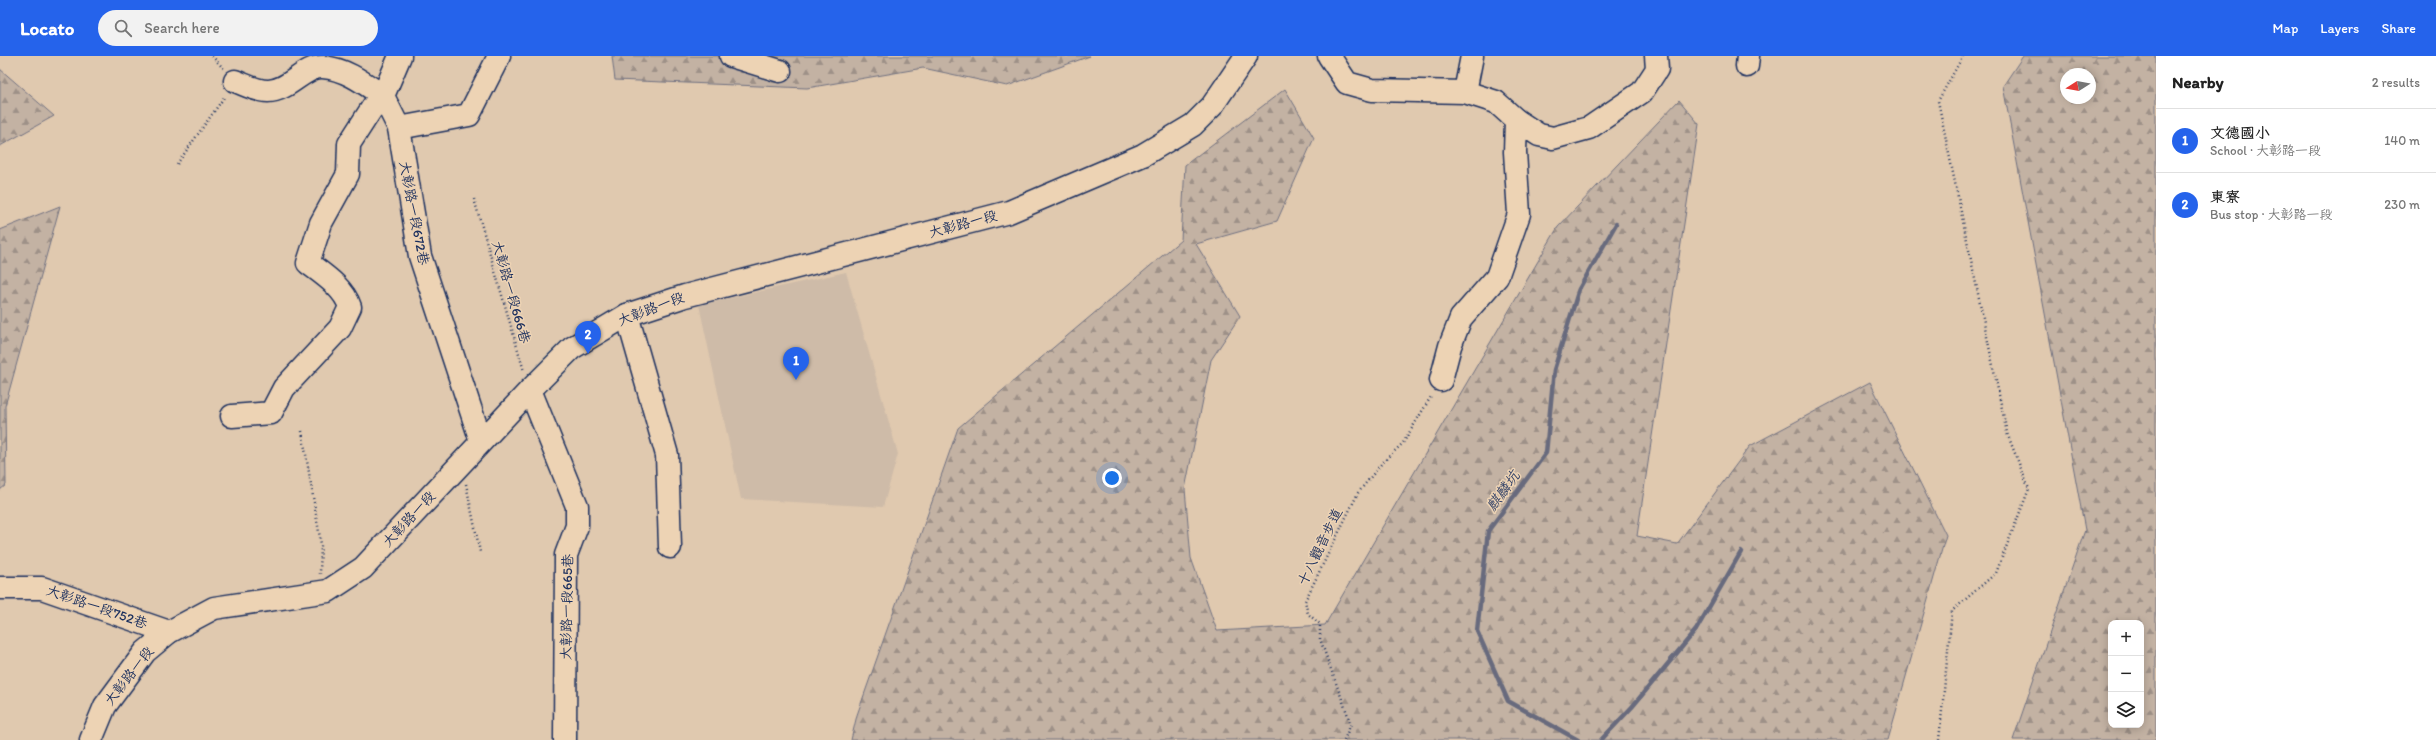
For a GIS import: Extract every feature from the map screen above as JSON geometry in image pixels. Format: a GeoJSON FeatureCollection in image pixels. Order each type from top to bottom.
{"type":"FeatureCollection","features":[{"type":"Feature","properties":{"kind":"main road"},"geometry":{"type":"LineString","coordinates":[[232,416],[271,413],[284,388],[340,328],[350,308],[347,297],[327,278],[308,264],[321,223],[348,174],[349,144],[374,105],[383,96],[400,56]]}},
{"type":"Feature","properties":{"kind":"main road"},"geometry":{"type":"LineString","coordinates":[[399,128],[469,115],[499,56]]}},
{"type":"Feature","properties":{"kind":"main road"},"geometry":{"type":"LineString","coordinates":[[731,56],[780,71]]}},
{"type":"Feature","properties":{"kind":"main road","name":"大彰路一段"},"geometry":{"type":"LineString","coordinates":[[91,740],[105,706],[145,652],[169,632],[214,608],[328,591],[363,568],[481,441],[572,348],[627,315],[684,296],[1009,212],[1143,155],[1193,125],[1212,106],[1246,56]]}},
{"type":"Feature","properties":{"kind":"main road"},"geometry":{"type":"LineString","coordinates":[[1329,56],[1347,84],[1372,90],[1465,92],[1496,102],[1516,120],[1539,135],[1553,138],[1589,128],[1642,92],[1657,69],[1656,56]]}},
{"type":"Feature","properties":{"kind":"main road"},"geometry":{"type":"LineString","coordinates":[[1465,92],[1472,56]]}},
{"type":"Feature","properties":{"kind":"main road"},"geometry":{"type":"LineString","coordinates":[[235,81],[258,90],[268,91],[282,88],[307,72],[322,66],[347,72],[383,96]]}},
{"type":"Feature","properties":{"kind":"main road","name":"大彰路一段672巷"},"geometry":{"type":"LineString","coordinates":[[383,96],[399,128],[420,256],[481,441]]}},
{"type":"Feature","properties":{"kind":"main road"},"geometry":{"type":"LineString","coordinates":[[1441,380],[1450,346],[1460,318],[1497,277],[1519,214],[1515,152],[1516,120]]}},
{"type":"Feature","properties":{"kind":"main road"},"geometry":{"type":"LineString","coordinates":[[627,315],[667,456],[670,547]]}},
{"type":"Feature","properties":{"kind":"main road","name":"大彰路一段665巷"},"geometry":{"type":"LineString","coordinates":[[530,390],[577,506],[577,526],[566,555],[565,740]]}},
{"type":"Feature","properties":{"kind":"main road","name":"大彰路一段752巷"},"geometry":{"type":"LineString","coordinates":[[0,588],[42,588],[169,632]]}},
{"type":"Feature","properties":{"kind":"path"},"geometry":{"type":"LineString","coordinates":[[1939,740],[1952,611],[1996,573],[2029,489],[2007,433],[1938,100],[1963,56]]}},
{"type":"Feature","properties":{"kind":"path"},"geometry":{"type":"LineString","coordinates":[[177,164],[235,81]]}},
{"type":"Feature","properties":{"kind":"path","name":"大彰路一段666巷"},"geometry":{"type":"LineString","coordinates":[[474,199],[530,390]]}},
{"type":"Feature","properties":{"kind":"path","name":"十八觀音步道"},"geometry":{"type":"LineString","coordinates":[[1344,740],[1351,724],[1320,639],[1320,624],[1308,614],[1305,601],[1358,493],[1382,463],[1402,443],[1441,380]]}},
{"type":"Feature","properties":{"kind":"path"},"geometry":{"type":"LineString","coordinates":[[302,431],[321,544],[320,564],[322,592]]}},
{"type":"Feature","properties":{"kind":"path"},"geometry":{"type":"LineString","coordinates":[[462,463],[480,552]]}},
{"type":"Feature","properties":{"kind":"shaded area"},"geometry":{"type":"Polygon","coordinates":[[[846,272],[898,454],[883,507],[741,499],[699,305],[846,272]]]}},
{"type":"Feature","properties":{"kind":"green space"},"geometry":{"type":"Polygon","coordinates":[[[612,56],[1090,56],[1007,86],[923,68],[807,88],[615,80],[612,56]]]}},
{"type":"Feature","properties":{"kind":"green space"},"geometry":{"type":"Polygon","coordinates":[[[2023,56],[2156,56],[2156,740],[2013,740],[2085,530],[2003,86],[2023,56]]]}},
{"type":"Feature","properties":{"kind":"green space"},"geometry":{"type":"Polygon","coordinates":[[[0,69],[54,116],[0,146],[0,69]]]}},
{"type":"Feature","properties":{"kind":"green space"},"geometry":{"type":"Polygon","coordinates":[[[1285,89],[1314,138],[1277,221],[1196,244],[1240,316],[1211,360],[1185,489],[1191,558],[1217,631],[1325,625],[1558,227],[1679,100],[1699,124],[1637,536],[1677,544],[1750,446],[1870,382],[1946,535],[1888,740],[851,740],[857,715],[958,428],[1181,240],[1185,165],[1285,89]]]}},
{"type":"Feature","properties":{"kind":"green space"},"geometry":{"type":"Polygon","coordinates":[[[60,206],[5,406],[6,485],[0,490],[0,230],[60,206]]]}},
{"type":"Feature","properties":{"kind":"waterway","name":"麒麟坑"},"geometry":{"type":"LineString","coordinates":[[1578,740],[1508,701],[1477,631],[1488,531],[1546,453],[1554,370],[1579,289],[1616,224]]}},
{"type":"Feature","properties":{"kind":"waterway"},"geometry":{"type":"LineString","coordinates":[[1601,740],[1632,707],[1696,630],[1741,552]]}},
{"type":"Feature","properties":{"kind":"place","name":"東寮"},"geometry":{"type":"Point","coordinates":[588,354]}},
{"type":"Feature","properties":{"kind":"place","name":"文德國小"},"geometry":{"type":"Point","coordinates":[796,380]}}]}
